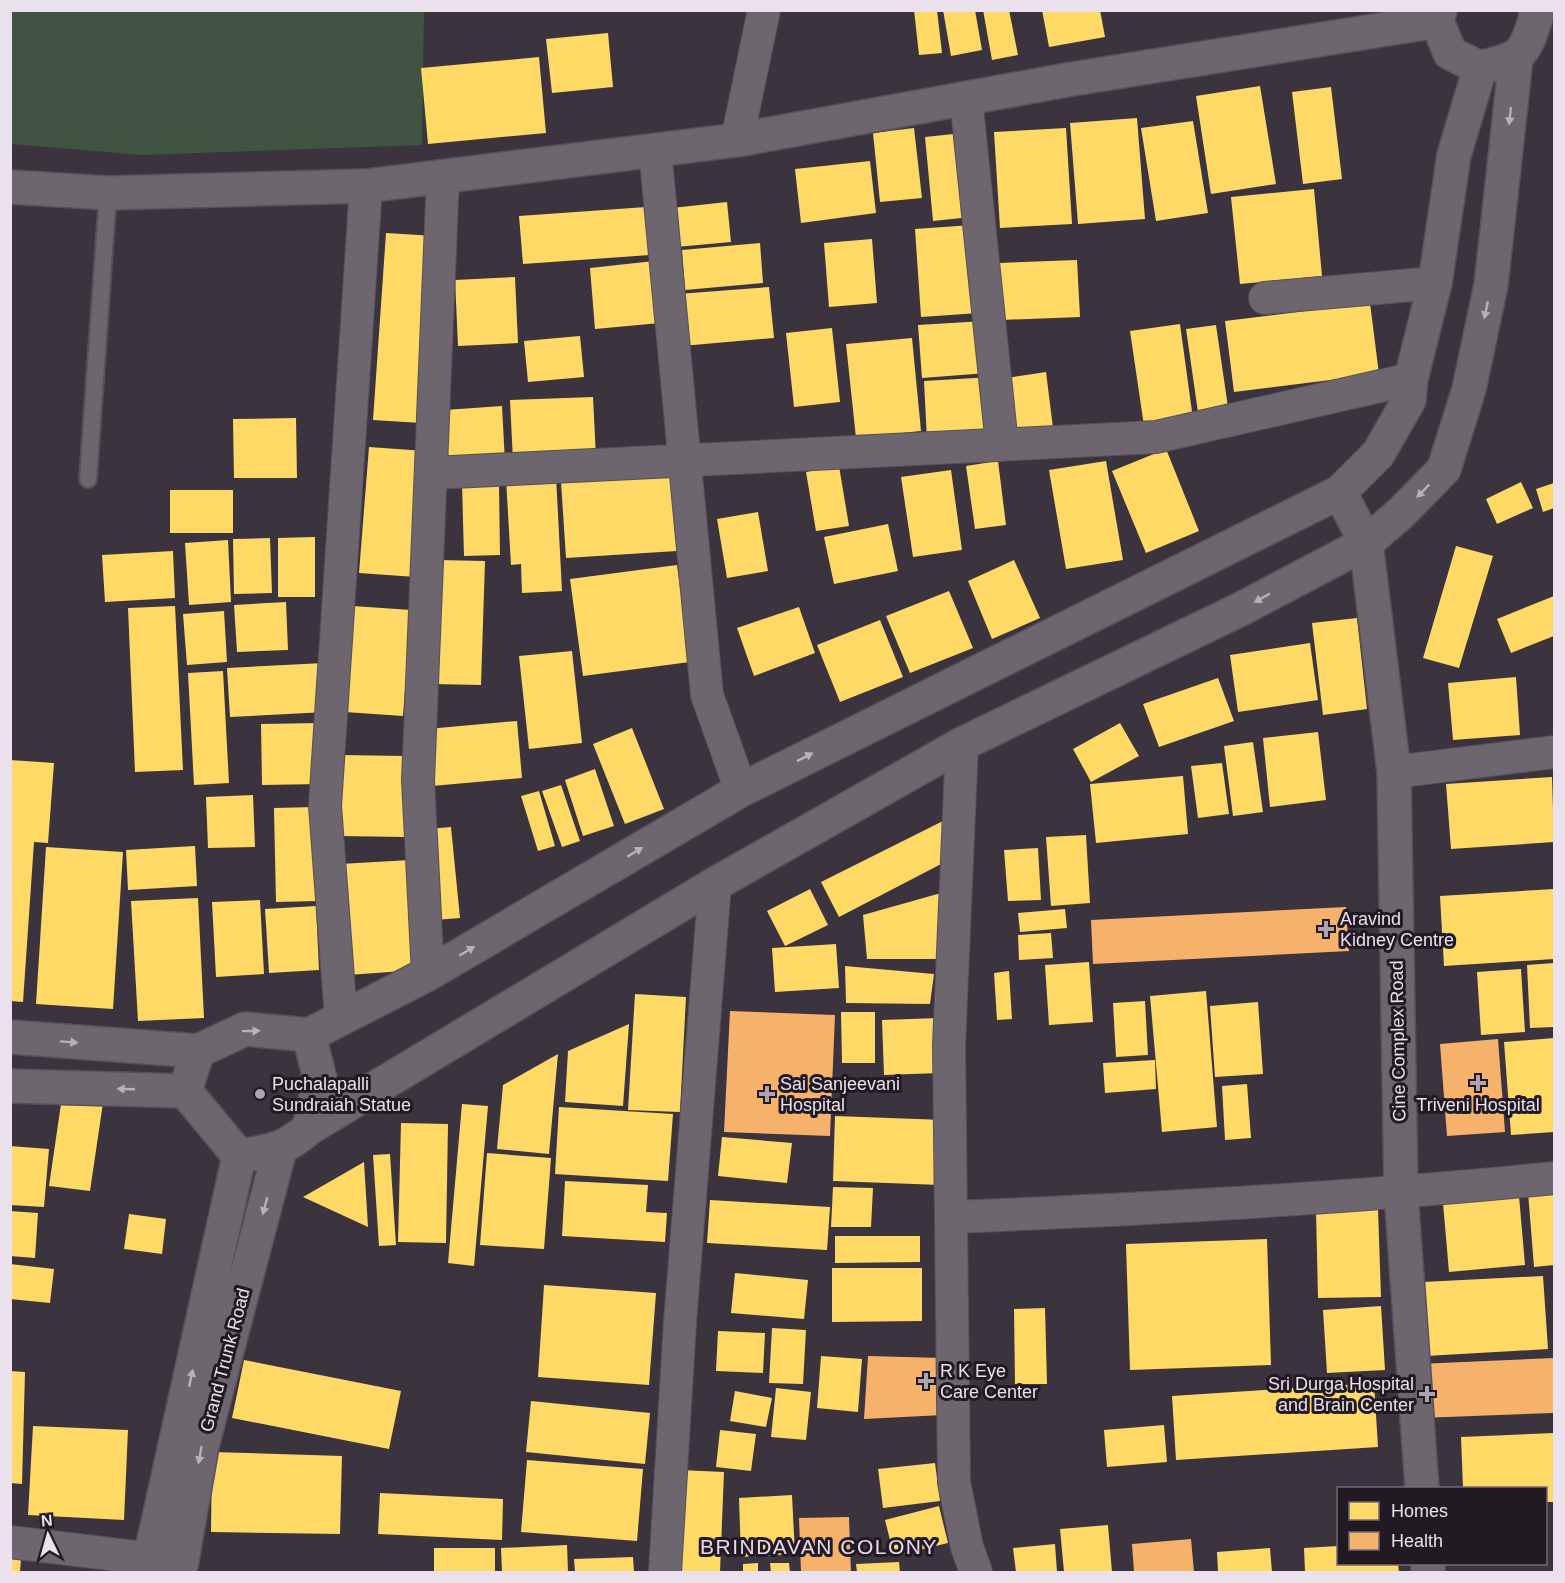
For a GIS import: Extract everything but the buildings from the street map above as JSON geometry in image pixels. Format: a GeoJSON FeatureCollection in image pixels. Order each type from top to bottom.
{"type":"FeatureCollection","features":[{"type":"Feature","properties":{"kind":"main road"},"geometry":{"type":"LineString","coordinates":[[239,1156],[280,1149],[309,1128],[715,884],[962,744],[1241,609],[1366,543],[1401,513],[1444,469],[1469,389],[1491,285],[1516,58],[1529,42],[1542,12]]}},
{"type":"Feature","properties":{"kind":"main road"},"geometry":{"type":"LineString","coordinates":[[10,187],[108,193],[366,186],[737,140],[1439,16],[1450,53],[1480,68],[1516,58]]}},
{"type":"Feature","properties":{"kind":"main road"},"geometry":{"type":"LineString","coordinates":[[10,1037],[198,1051],[245,1029],[309,1035],[428,974],[741,790],[1340,492],[1378,454],[1409,400],[1411,379],[1435,283],[1454,155],[1480,68]]}},
{"type":"Feature","properties":{"kind":"main road","name":"Cine Complex Road"},"geometry":{"type":"LineString","coordinates":[[1340,492],[1366,543],[1394,772],[1401,1193],[1422,1487]]}},
{"type":"Feature","properties":{"kind":"main road"},"geometry":{"type":"LineString","coordinates":[[309,1035],[320,1079],[309,1128]]}},
{"type":"Feature","properties":{"kind":"main road"},"geometry":{"type":"LineString","coordinates":[[185,1091],[198,1051]]}},
{"type":"Feature","properties":{"kind":"main road"},"geometry":{"type":"LineString","coordinates":[[10,1086],[185,1091],[239,1156]]}},
{"type":"Feature","properties":{"kind":"main road","name":"Grand Trunk Road"},"geometry":{"type":"LineString","coordinates":[[159,1568],[202,1446],[280,1149]]}},
{"type":"Feature","properties":{"kind":"main road"},"geometry":{"type":"LineString","coordinates":[[159,1568],[239,1156]]}},
{"type":"Feature","properties":{"kind":"street"},"geometry":{"type":"LineString","coordinates":[[737,140],[764,10]]}},
{"type":"Feature","properties":{"kind":"street"},"geometry":{"type":"LineString","coordinates":[[966,98],[1002,445]]}},
{"type":"Feature","properties":{"kind":"street"},"geometry":{"type":"LineString","coordinates":[[656,150],[707,695],[741,790]]}},
{"type":"Feature","properties":{"kind":"street"},"geometry":{"type":"LineString","coordinates":[[428,974],[418,780],[443,176]]}},
{"type":"Feature","properties":{"kind":"street"},"geometry":{"type":"LineString","coordinates":[[341,1018],[325,806],[366,186]]}},
{"type":"Feature","properties":{"kind":"street"},"geometry":{"type":"LineString","coordinates":[[1265,298],[1435,283]]}},
{"type":"Feature","properties":{"kind":"street"},"geometry":{"type":"LineString","coordinates":[[432,473],[1156,437],[1411,379]]}},
{"type":"Feature","properties":{"kind":"street"},"geometry":{"type":"LineString","coordinates":[[962,744],[949,1044],[954,1482],[967,1547],[976,1572]]}},
{"type":"Feature","properties":{"kind":"street"},"geometry":{"type":"LineString","coordinates":[[1394,772],[1554,752]]}},
{"type":"Feature","properties":{"kind":"street"},"geometry":{"type":"LineString","coordinates":[[665,1572],[680,1322],[715,884]]}},
{"type":"Feature","properties":{"kind":"street"},"geometry":{"type":"LineString","coordinates":[[951,1217],[1168,1209],[1401,1193],[1554,1178]]}},
{"type":"Feature","properties":{"kind":"street"},"geometry":{"type":"LineString","coordinates":[[10,1542],[159,1568]]}},
{"type":"Feature","properties":{"kind":"lane"},"geometry":{"type":"LineString","coordinates":[[88,479],[108,193]]}},
{"type":"Feature","properties":{"kind":"green space"},"geometry":{"type":"Polygon","coordinates":[[[10,11],[424,11],[422,145],[141,155],[11,144],[10,11]]]}},
{"type":"Feature","properties":{"kind":"place","name":"Aravind Kidney Centre"},"geometry":{"type":"Point","coordinates":[1326,929]}},
{"type":"Feature","properties":{"kind":"place","name":"Triveni Hospital"},"geometry":{"type":"Point","coordinates":[1478,1083]}},
{"type":"Feature","properties":{"kind":"place","name":"Puchalapalli Sundraiah Statue"},"geometry":{"type":"Point","coordinates":[260,1094]}},
{"type":"Feature","properties":{"kind":"place","name":"Sai Sanjeevani Hospital"},"geometry":{"type":"Point","coordinates":[767,1094]}},
{"type":"Feature","properties":{"kind":"place","name":"R K Eye Care Center"},"geometry":{"type":"Point","coordinates":[926,1381]}},
{"type":"Feature","properties":{"kind":"place","name":"Sri Durga Hospital and Brain Center"},"geometry":{"type":"Point","coordinates":[1427,1394]}},
{"type":"Feature","properties":{"kind":"district","name":"BRINDAVAN COLONY"},"geometry":{"type":"Point","coordinates":[819,1547]}}]}
